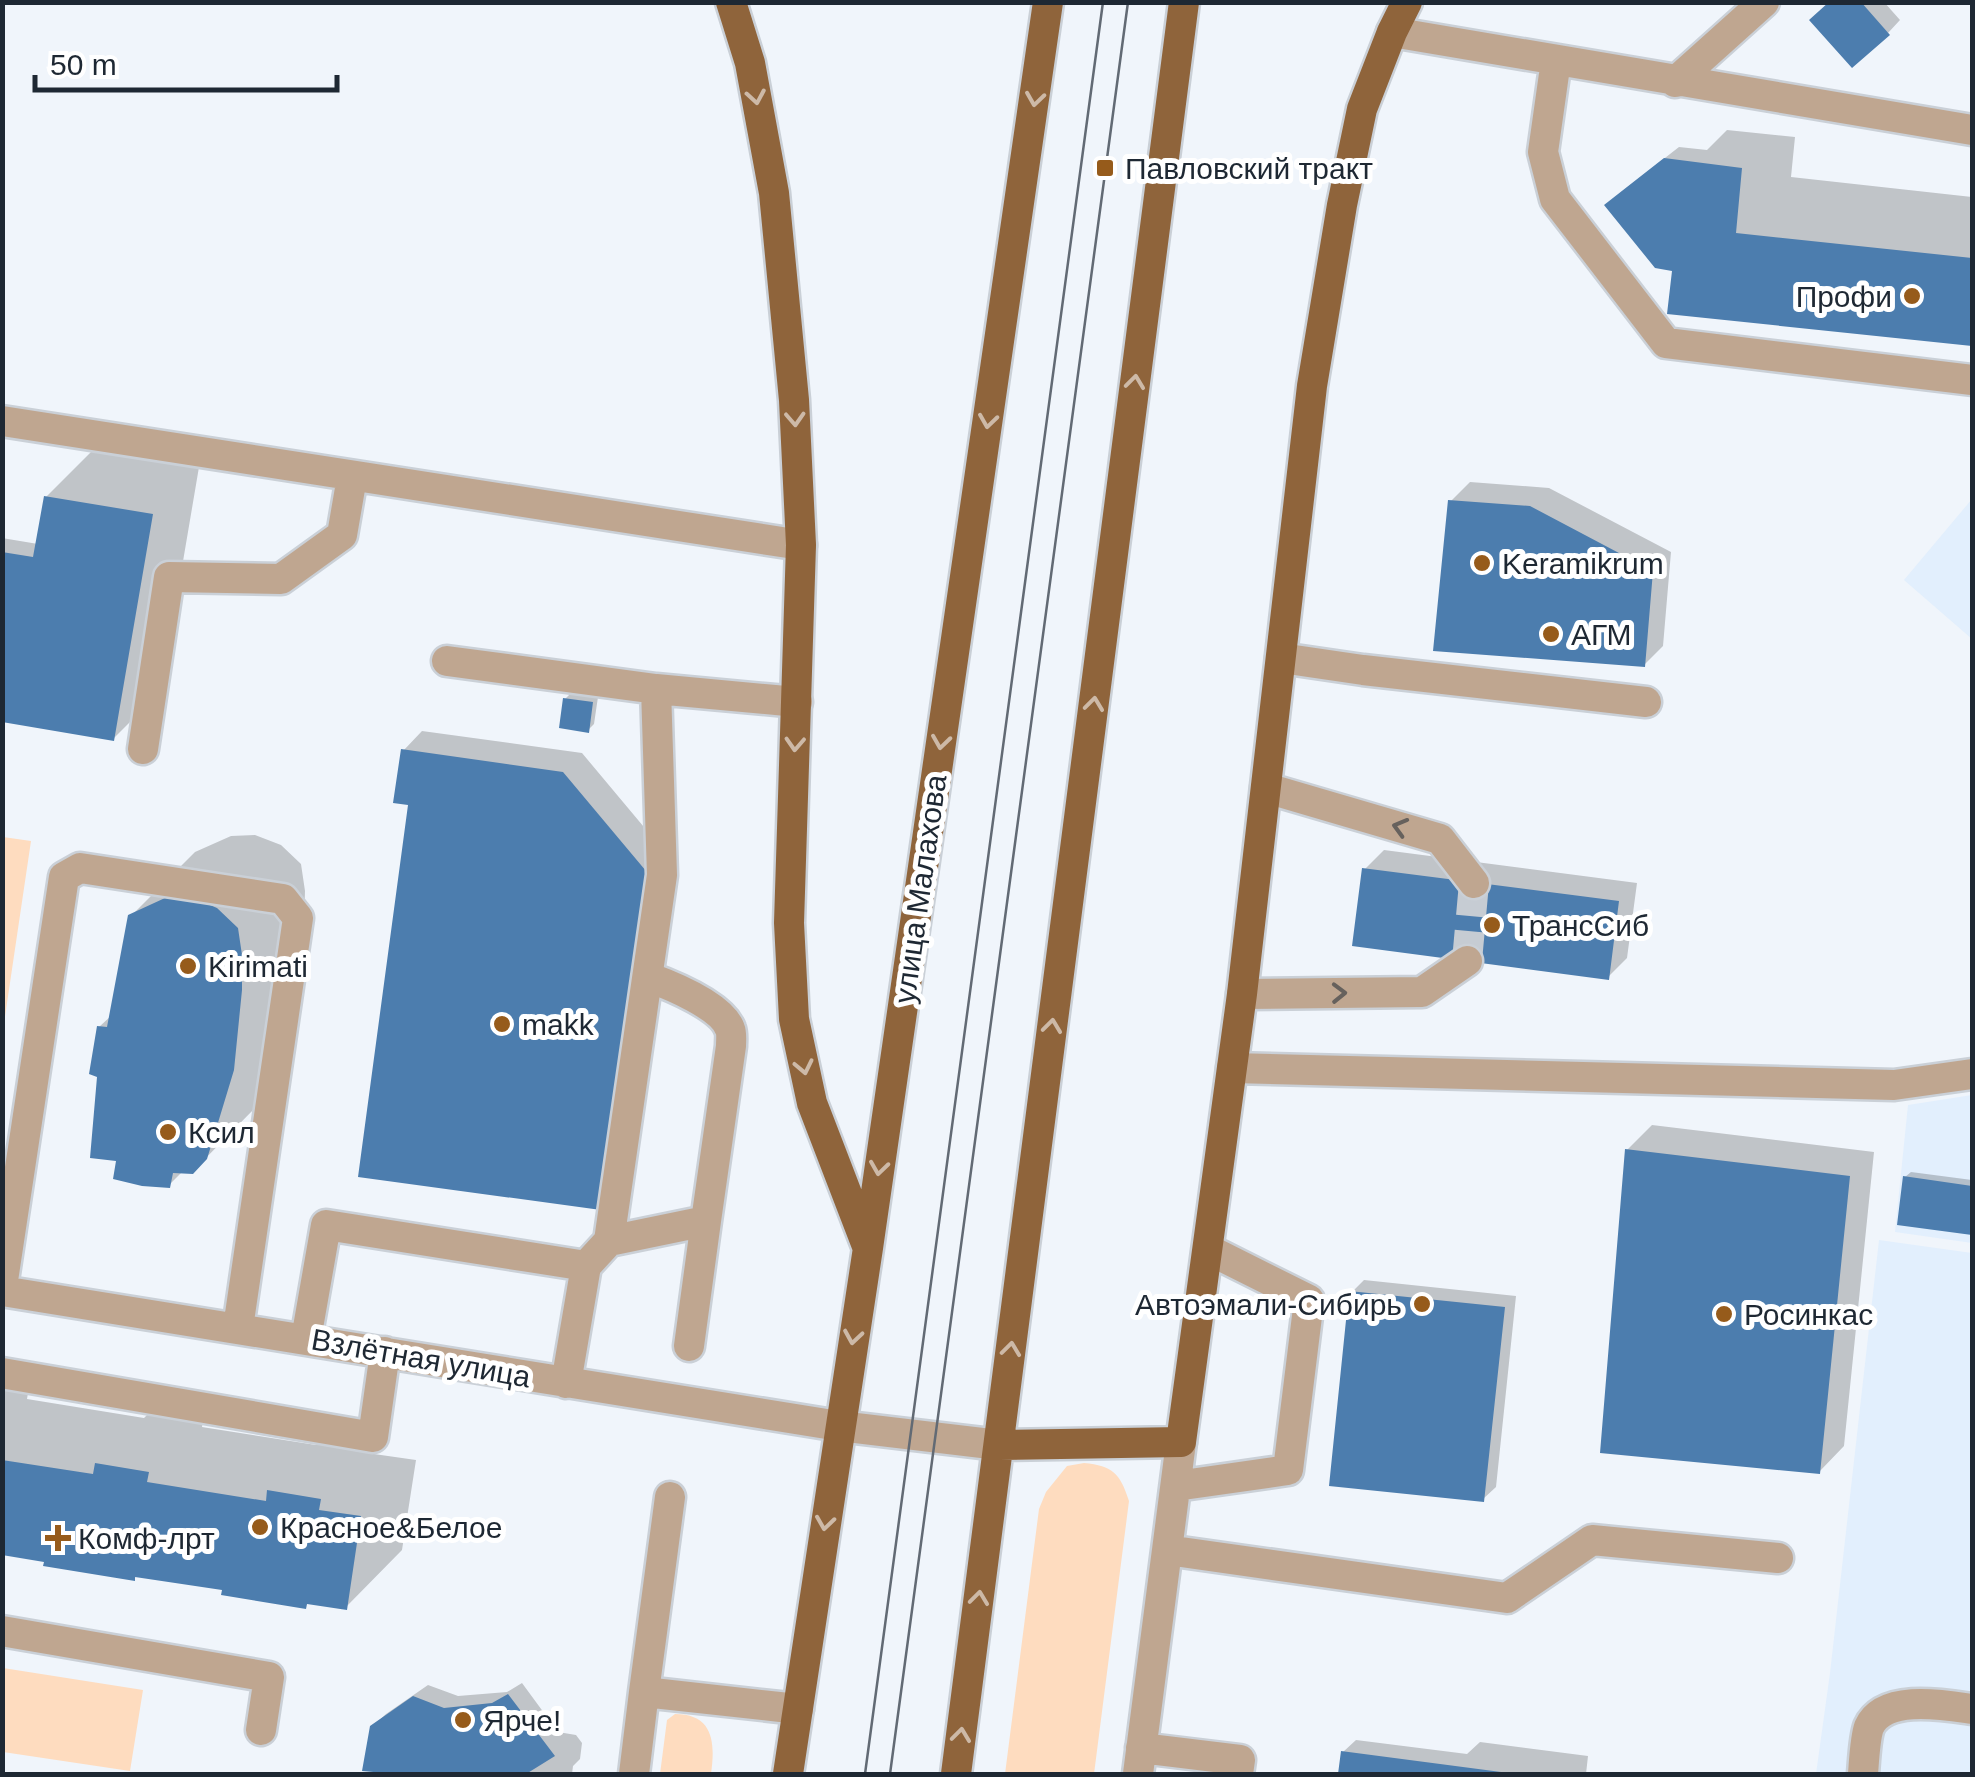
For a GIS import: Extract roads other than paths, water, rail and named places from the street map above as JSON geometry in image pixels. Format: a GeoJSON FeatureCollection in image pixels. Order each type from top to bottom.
{"type":"FeatureCollection","features":[{"type":"Feature","properties":{"kind":"main road"},"geometry":{"type":"LineString","coordinates":[[731,2],[750,63],[774,194],[794,400],[801,546],[789,923],[794,1019],[812,1103],[868,1248]]}},
{"type":"Feature","properties":{"kind":"main road","name":"улица Малахова"},"geometry":{"type":"LineString","coordinates":[[788,1774],[1048,2]]}},
{"type":"Feature","properties":{"kind":"main road"},"geometry":{"type":"LineString","coordinates":[[956,1774],[1184,2]]}},
{"type":"Feature","properties":{"kind":"main road"},"geometry":{"type":"LineString","coordinates":[[998,1445],[1182,1442],[1242,994],[1312,386],[1362,108],[1407,2]]}},
{"type":"Feature","properties":{"kind":"street"},"geometry":{"type":"LineString","coordinates":[[1675,82],[1764,2]]}},
{"type":"Feature","properties":{"kind":"street"},"geometry":{"type":"LineString","coordinates":[[1392,32],[1972,130]]}},
{"type":"Feature","properties":{"kind":"street"},"geometry":{"type":"LineString","coordinates":[[1556,60],[1543,152],[1555,199],[1666,344],[1972,380]]}},
{"type":"Feature","properties":{"kind":"street"},"geometry":{"type":"LineString","coordinates":[[2,421],[801,546]]}},
{"type":"Feature","properties":{"kind":"street"},"geometry":{"type":"LineString","coordinates":[[143,749],[170,577],[282,579],[342,535],[352,477]]}},
{"type":"Feature","properties":{"kind":"street"},"geometry":{"type":"LineString","coordinates":[[1281,658],[1646,702]]}},
{"type":"Feature","properties":{"kind":"street"},"geometry":{"type":"LineString","coordinates":[[447,661],[656,689],[797,702]]}},
{"type":"Feature","properties":{"kind":"street"},"geometry":{"type":"LineString","coordinates":[[566,1383],[586,1266],[609,1241],[662,874],[656,689]]}},
{"type":"Feature","properties":{"kind":"street"},"geometry":{"type":"LineString","coordinates":[[1266,788],[1440,839],[1474,883]]}},
{"type":"Feature","properties":{"kind":"street"},"geometry":{"type":"LineString","coordinates":[[2,1289],[64,877],[80,868],[283,899],[298,918],[238,1328]]}},
{"type":"Feature","properties":{"kind":"street"},"geometry":{"type":"LineString","coordinates":[[1242,994],[1422,992],[1467,962]]}},
{"type":"Feature","properties":{"kind":"street"},"geometry":{"type":"LineString","coordinates":[[648,977],[686,990],[730,1027],[732,1046],[689,1346]]}},
{"type":"Feature","properties":{"kind":"street"},"geometry":{"type":"LineString","coordinates":[[1232,1068],[1894,1084],[1972,1074]]}},
{"type":"Feature","properties":{"kind":"street"},"geometry":{"type":"LineString","coordinates":[[609,1241],[706,1220]]}},
{"type":"Feature","properties":{"kind":"street"},"geometry":{"type":"LineString","coordinates":[[306,1339],[326,1224],[586,1266]]}},
{"type":"Feature","properties":{"kind":"street"},"geometry":{"type":"LineString","coordinates":[[1176,1486],[1288,1470],[1309,1300],[1209,1250]]}},
{"type":"Feature","properties":{"kind":"street","name":"Взлётная улица"},"geometry":{"type":"LineString","coordinates":[[2,1289],[839,1426],[998,1445]]}},
{"type":"Feature","properties":{"kind":"street"},"geometry":{"type":"LineString","coordinates":[[2,1373],[373,1436],[385,1352]]}},
{"type":"Feature","properties":{"kind":"street"},"geometry":{"type":"LineString","coordinates":[[1182,1442],[1140,1761],[1240,1760],[1238,1774]]}},
{"type":"Feature","properties":{"kind":"street"},"geometry":{"type":"LineString","coordinates":[[634,1774],[670,1497]]}},
{"type":"Feature","properties":{"kind":"street"},"geometry":{"type":"LineString","coordinates":[[1167,1550],[1507,1598],[1592,1540],[1778,1558]]}},
{"type":"Feature","properties":{"kind":"street"},"geometry":{"type":"LineString","coordinates":[[2,1632],[269,1677],[261,1730]]}},
{"type":"Feature","properties":{"kind":"street"},"geometry":{"type":"LineString","coordinates":[[644,1692],[798,1709]]}},
{"type":"Feature","properties":{"kind":"street"},"geometry":{"type":"LineString","coordinates":[[1862,1774],[1870,1727],[1882,1711],[1905,1704],[1972,1709]]}},
{"type":"Feature","properties":{"kind":"tunnel"},"geometry":{"type":"LineString","coordinates":[[1467,961],[1474,883]]}},
{"type":"Feature","properties":{"kind":"tram line"},"geometry":{"type":"LineString","coordinates":[[865,1774],[1103,2]]}},
{"type":"Feature","properties":{"kind":"tram line"},"geometry":{"type":"LineString","coordinates":[[890,1774],[1128,2]]}},
{"type":"Feature","properties":{"kind":"place","name":"Павловский тракт"},"geometry":{"type":"Point","coordinates":[1105,168]}},
{"type":"Feature","properties":{"kind":"place","name":"Профи"},"geometry":{"type":"Point","coordinates":[1912,296]}},
{"type":"Feature","properties":{"kind":"place","name":"Keramikrum"},"geometry":{"type":"Point","coordinates":[1482,563]}},
{"type":"Feature","properties":{"kind":"place","name":"АГМ"},"geometry":{"type":"Point","coordinates":[1551,634]}},
{"type":"Feature","properties":{"kind":"place","name":"ТрансСиб"},"geometry":{"type":"Point","coordinates":[1492,925]}},
{"type":"Feature","properties":{"kind":"place","name":"Kirimati"},"geometry":{"type":"Point","coordinates":[188,966]}},
{"type":"Feature","properties":{"kind":"place","name":"makk"},"geometry":{"type":"Point","coordinates":[502,1024]}},
{"type":"Feature","properties":{"kind":"place","name":"Ксил"},"geometry":{"type":"Point","coordinates":[168,1132]}},
{"type":"Feature","properties":{"kind":"place","name":"Автоэмали-Сибирь"},"geometry":{"type":"Point","coordinates":[1422,1304]}},
{"type":"Feature","properties":{"kind":"place","name":"Росинкас"},"geometry":{"type":"Point","coordinates":[1724,1314]}},
{"type":"Feature","properties":{"kind":"place","name":"Красное&Белое"},"geometry":{"type":"Point","coordinates":[260,1527]}},
{"type":"Feature","properties":{"kind":"place","name":"Комф-лрт"},"geometry":{"type":"Point","coordinates":[58,1538]}},
{"type":"Feature","properties":{"kind":"place","name":"Ярче!"},"geometry":{"type":"Point","coordinates":[463,1720]}}]}
